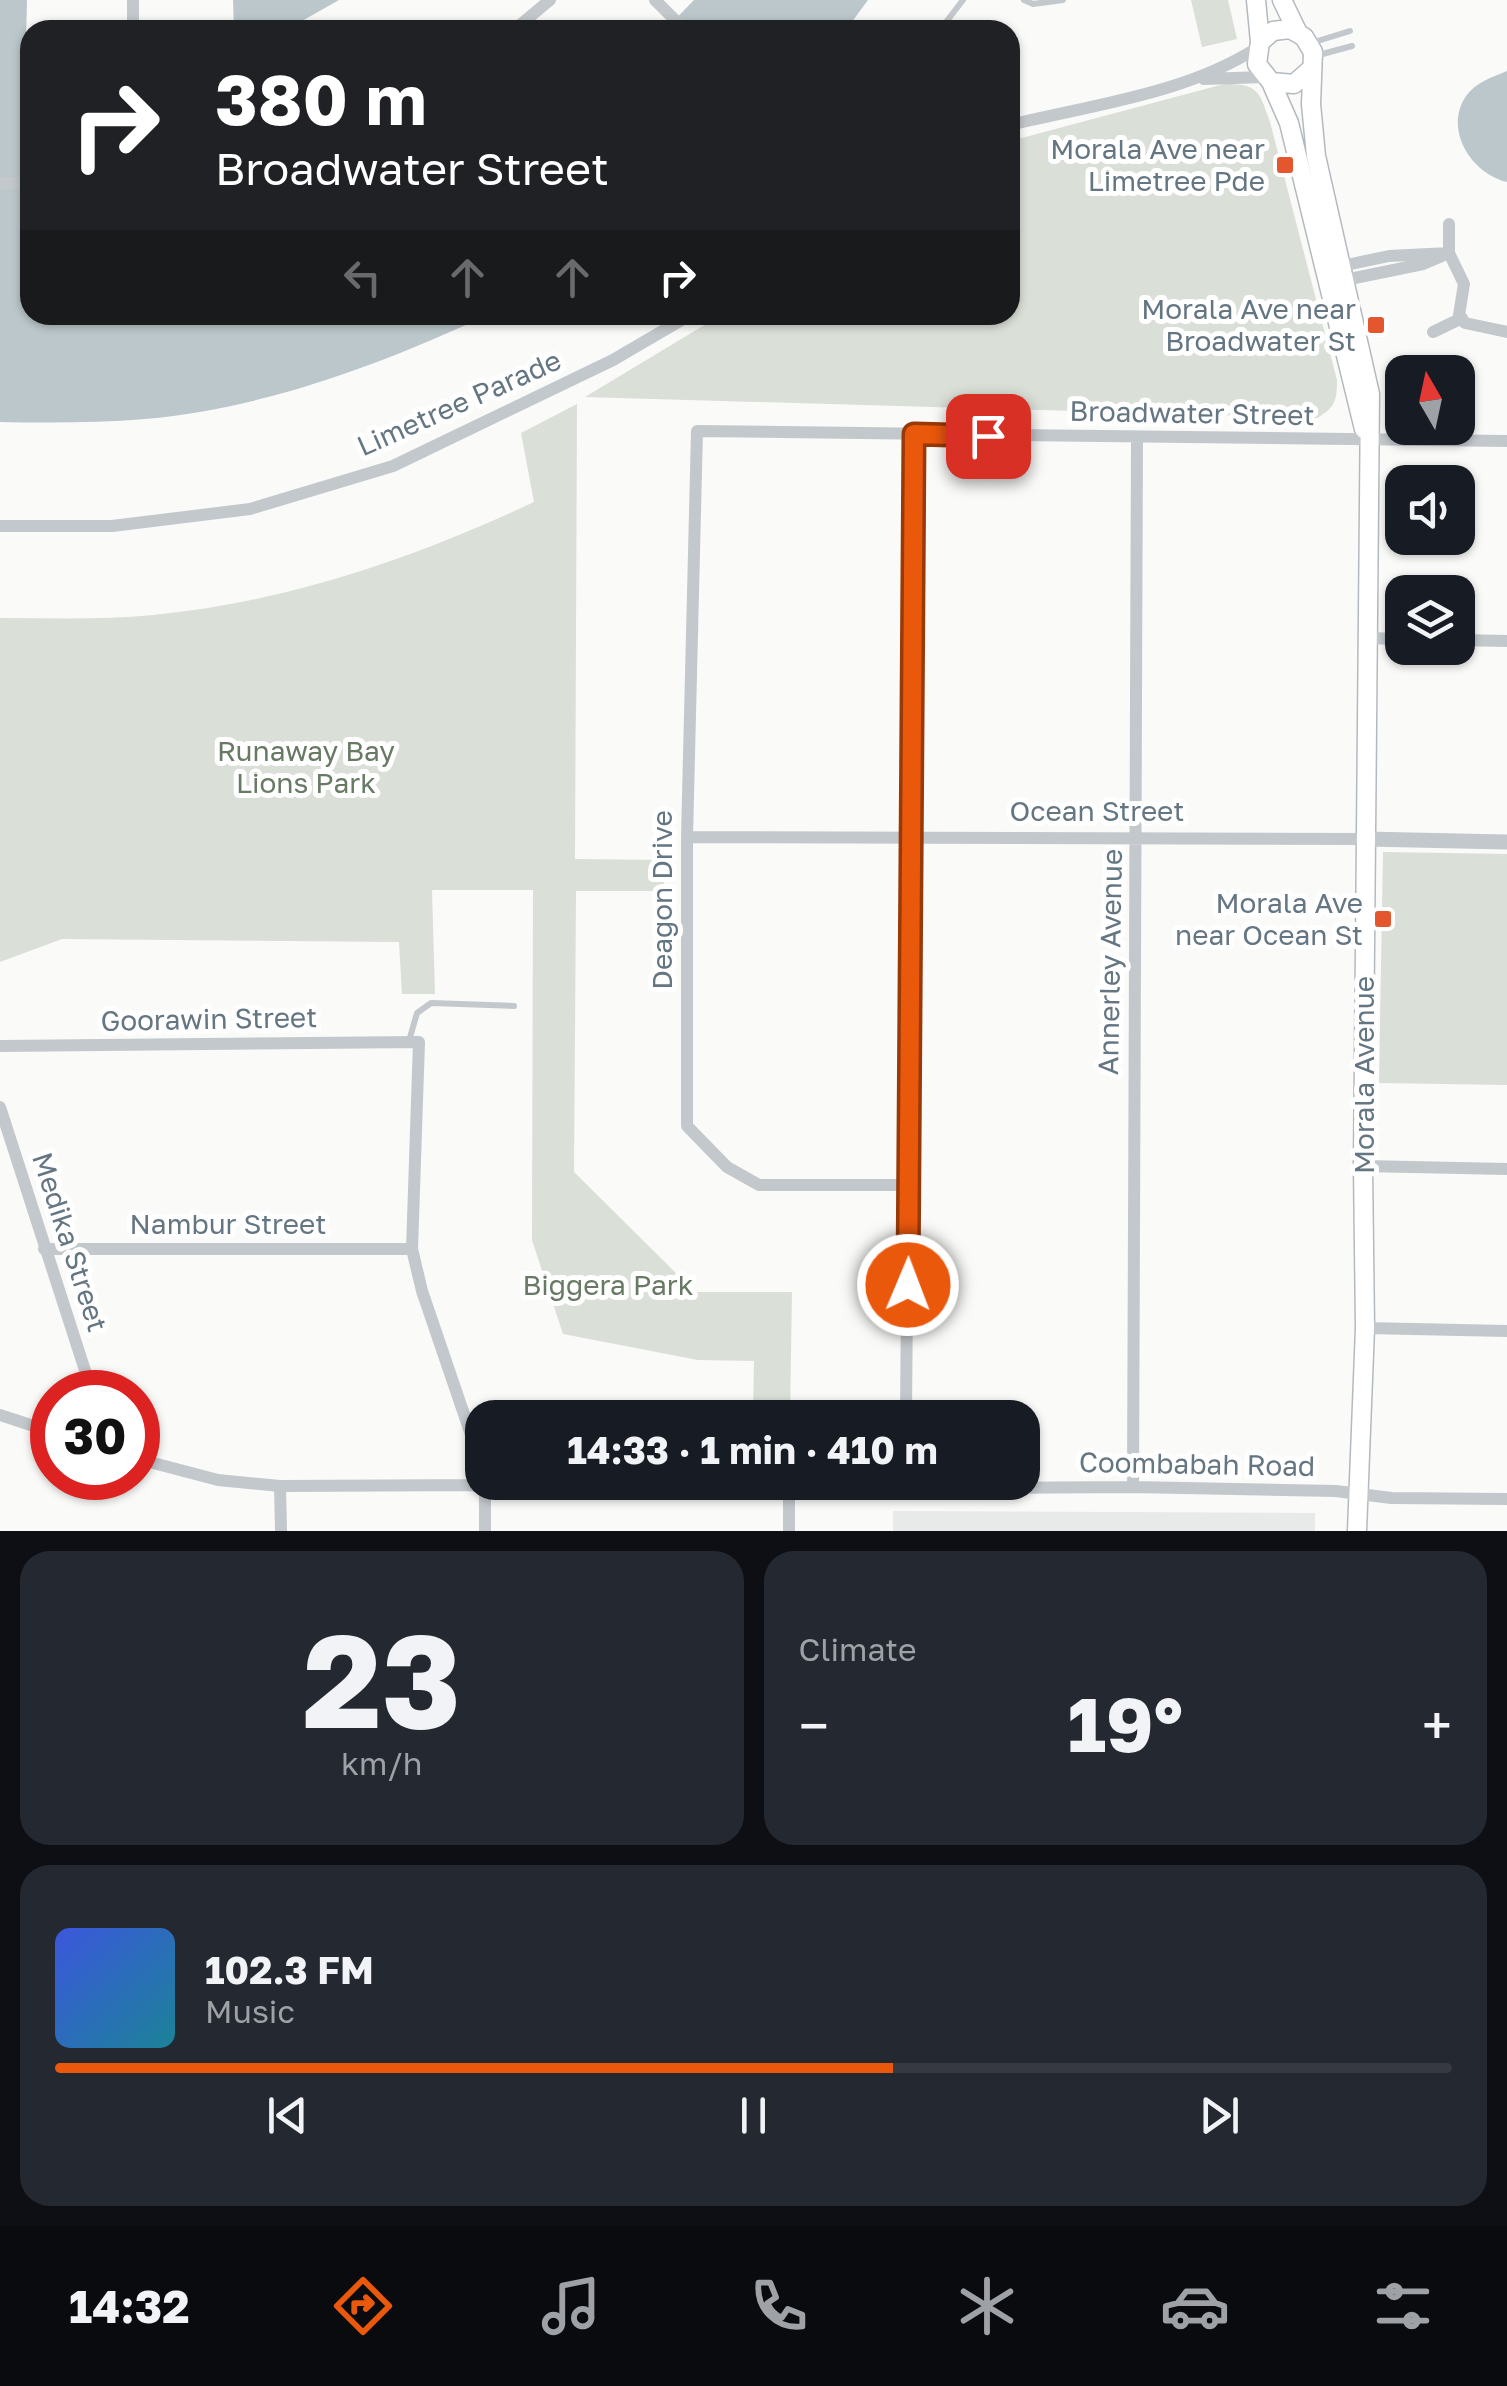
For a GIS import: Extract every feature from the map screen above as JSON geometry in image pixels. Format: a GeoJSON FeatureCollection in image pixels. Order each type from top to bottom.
{"type":"FeatureCollection","features":[{"type":"Feature","properties":{"kind":"main road"},"geometry":{"type":"LineString","coordinates":[[1256,0],[1257,64],[1268,79],[1294,84],[1308,50],[1274,31],[1259,45]]}},
{"type":"Feature","properties":{"kind":"main road","name":"Morala Avenue"},"geometry":{"type":"LineString","coordinates":[[1282,0],[1308,50],[1316,156],[1335,274]]}},
{"type":"Feature","properties":{"kind":"main road","name":"Morala Avenue"},"geometry":{"type":"LineString","coordinates":[[1268,79],[1290,123],[1368,383],[1370,410],[1365,1328],[1357,1531]]}},
{"type":"Feature","properties":{"kind":"street"},"geometry":{"type":"LineString","coordinates":[[526,20],[550,0]]}},
{"type":"Feature","properties":{"kind":"street"},"geometry":{"type":"LineString","coordinates":[[655,0],[674,20]]}},
{"type":"Feature","properties":{"kind":"street"},"geometry":{"type":"LineString","coordinates":[[1020,123],[1196,79],[1235,62],[1259,45]]}},
{"type":"Feature","properties":{"kind":"street"},"geometry":{"type":"LineString","coordinates":[[1196,79],[1268,79]]}},
{"type":"Feature","properties":{"kind":"street"},"geometry":{"type":"LineString","coordinates":[[1448,224],[1449,253],[1464,284],[1460,298],[1462,318],[1465,323],[1507,332]]}},
{"type":"Feature","properties":{"kind":"street"},"geometry":{"type":"LineString","coordinates":[[1335,274],[1419,252],[1449,253]]}},
{"type":"Feature","properties":{"kind":"street"},"geometry":{"type":"LineString","coordinates":[[1433,332],[1462,318]]}},
{"type":"Feature","properties":{"kind":"street","name":"Limetree Parade"},"geometry":{"type":"LineString","coordinates":[[0,526],[112,526],[250,509],[394,466],[613,360],[673,325]]}},
{"type":"Feature","properties":{"kind":"street","name":"Broadwater Street"},"geometry":{"type":"LineString","coordinates":[[697,431],[1507,441]]}},
{"type":"Feature","properties":{"kind":"street","name":"Deagon Drive"},"geometry":{"type":"LineString","coordinates":[[697,431],[687,837],[687,1126],[727,1167],[759,1185],[909,1185]]}},
{"type":"Feature","properties":{"kind":"street"},"geometry":{"type":"LineString","coordinates":[[906,1400],[914,434]]}},
{"type":"Feature","properties":{"kind":"street","name":"Annerley Avenue"},"geometry":{"type":"LineString","coordinates":[[1132,1487],[1137,438]]}},
{"type":"Feature","properties":{"kind":"street"},"geometry":{"type":"LineString","coordinates":[[1366,638],[1385,639]]}},
{"type":"Feature","properties":{"kind":"street"},"geometry":{"type":"LineString","coordinates":[[1475,640],[1507,641]]}},
{"type":"Feature","properties":{"kind":"street","name":"Ocean Street"},"geometry":{"type":"LineString","coordinates":[[687,837],[1136,836],[1507,842]]}},
{"type":"Feature","properties":{"kind":"street"},"geometry":{"type":"LineString","coordinates":[[414,1042],[412,1249],[465,1417]]}},
{"type":"Feature","properties":{"kind":"street","name":"Goorawin Street"},"geometry":{"type":"LineString","coordinates":[[0,1046],[414,1042]]}},
{"type":"Feature","properties":{"kind":"street","name":"Medika Street"},"geometry":{"type":"LineString","coordinates":[[0,1107],[85,1370]]}},
{"type":"Feature","properties":{"kind":"street"},"geometry":{"type":"LineString","coordinates":[[1363,1166],[1507,1169]]}},
{"type":"Feature","properties":{"kind":"street","name":"Nambur Street"},"geometry":{"type":"LineString","coordinates":[[44,1248],[412,1249]]}},
{"type":"Feature","properties":{"kind":"street"},"geometry":{"type":"LineString","coordinates":[[1365,1328],[1507,1332]]}},
{"type":"Feature","properties":{"kind":"street"},"geometry":{"type":"LineString","coordinates":[[0,1416],[30,1425]]}},
{"type":"Feature","properties":{"kind":"street","name":"Coombabah Road"},"geometry":{"type":"LineString","coordinates":[[160,1465],[218,1480],[280,1486],[465,1484]]}},
{"type":"Feature","properties":{"kind":"street"},"geometry":{"type":"LineString","coordinates":[[280,1486],[281,1531]]}},
{"type":"Feature","properties":{"kind":"street","name":"Coombabah Road"},"geometry":{"type":"LineString","coordinates":[[1040,1486],[1507,1500]]}},
{"type":"Feature","properties":{"kind":"street"},"geometry":{"type":"LineString","coordinates":[[485,1500],[485,1531]]}},
{"type":"Feature","properties":{"kind":"street"},"geometry":{"type":"LineString","coordinates":[[789,1500],[789,1531]]}},
{"type":"Feature","properties":{"kind":"lane"},"geometry":{"type":"LineString","coordinates":[[948,20],[963,0]]}},
{"type":"Feature","properties":{"kind":"lane"},"geometry":{"type":"LineString","coordinates":[[1024,0],[1033,4],[1063,0]]}},
{"type":"Feature","properties":{"kind":"lane"},"geometry":{"type":"LineString","coordinates":[[1308,50],[1350,31]]}},
{"type":"Feature","properties":{"kind":"lane"},"geometry":{"type":"LineString","coordinates":[[1308,50],[1352,46]]}},
{"type":"Feature","properties":{"kind":"lane"},"geometry":{"type":"LineString","coordinates":[[414,1042],[418,1013],[431,1004],[514,1006]]}},
{"type":"Feature","properties":{"kind":"shaded area"},"geometry":{"type":"Polygon","coordinates":[[[0,0],[27,0],[27,20],[20,20],[20,325],[465,325],[321,382],[234,405],[127,420],[0,422],[0,0]]]}},
{"type":"Feature","properties":{"kind":"shaded area"},"geometry":{"type":"Polygon","coordinates":[[[233,0],[339,0],[304,20],[234,20],[233,0]]]}},
{"type":"Feature","properties":{"kind":"shaded area"},"geometry":{"type":"Polygon","coordinates":[[[694,0],[868,0],[853,20],[675,20],[694,0]]]}},
{"type":"Feature","properties":{"kind":"shaded area"},"geometry":{"type":"Polygon","coordinates":[[[1507,71],[1507,182],[1473,160],[1465,149],[1458,123],[1460,109],[1470,91],[1507,71]]]}},
{"type":"Feature","properties":{"kind":"shaded area"},"geometry":{"type":"Polygon","coordinates":[[[893,1511],[1315,1513],[1315,1531],[893,1531],[893,1511]]]}},
{"type":"Feature","properties":{"kind":"green space"},"geometry":{"type":"Polygon","coordinates":[[[1191,0],[1228,0],[1237,39],[1202,47],[1191,0]]]}},
{"type":"Feature","properties":{"kind":"green space"},"geometry":{"type":"Polygon","coordinates":[[[1224,84],[1256,91],[1270,122],[1337,380],[1334,403],[1328,411],[1317,418],[585,397],[704,325],[1020,325],[1020,138],[1224,84]]]}},
{"type":"Feature","properties":{"kind":"green space","name":"Runaway Bay Lions Park"},"geometry":{"type":"Polygon","coordinates":[[[577,404],[575,859],[664,860],[664,891],[576,891],[574,1172],[695,1292],[792,1292],[790,1400],[753,1400],[754,1361],[698,1360],[563,1334],[532,1240],[533,890],[432,890],[435,994],[402,994],[399,942],[62,939],[0,962],[0,618],[115,618],[203,609],[300,589],[395,559],[534,502],[521,433],[577,404]]]}},
{"type":"Feature","properties":{"kind":"green space"},"geometry":{"type":"Polygon","coordinates":[[[1383,852],[1507,854],[1507,1085],[1379,1083],[1383,852]]]}},
{"type":"Feature","properties":{"kind":"place","name":"Morala Ave near Limetree Pde"},"geometry":{"type":"Point","coordinates":[1285,165]}},
{"type":"Feature","properties":{"kind":"place","name":"Morala Ave near Broadwater St"},"geometry":{"type":"Point","coordinates":[1376,325]}},
{"type":"Feature","properties":{"kind":"place","name":"Morala Ave near Ocean St"},"geometry":{"type":"Point","coordinates":[1383,919]}},
{"type":"Feature","properties":{"kind":"route"},"geometry":{"type":"LineString","coordinates":[[908,1285],[914,434],[988,436]]}},
{"type":"Feature","properties":{"kind":"park label","name":"Biggera Park"},"geometry":{"type":"Point","coordinates":[608,1285]}}]}
